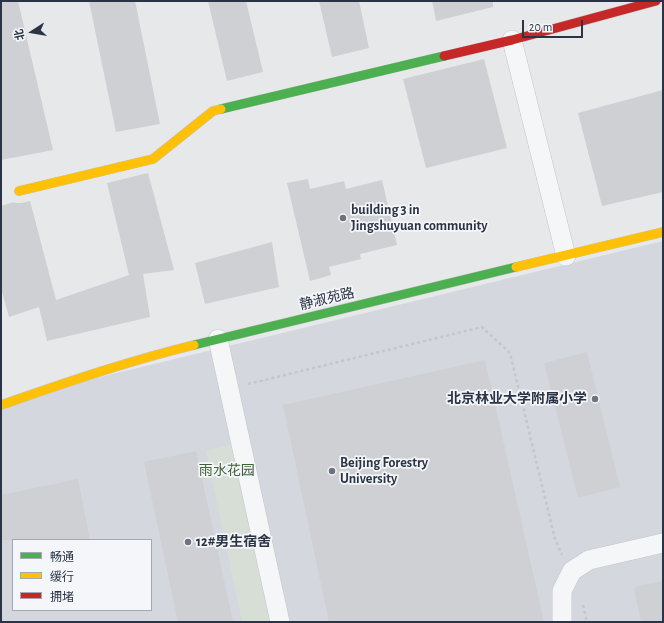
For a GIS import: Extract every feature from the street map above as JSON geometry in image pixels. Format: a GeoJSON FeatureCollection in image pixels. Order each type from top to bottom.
{"type":"FeatureCollection","features":[{"type":"Feature","properties":{"kind":"street"},"geometry":{"type":"LineString","coordinates":[[19,191],[153,159],[212,111],[512,40],[656,1]]}},
{"type":"Feature","properties":{"kind":"street"},"geometry":{"type":"LineString","coordinates":[[512,40],[566,256]]}},
{"type":"Feature","properties":{"kind":"street","name":"静淑苑路"},"geometry":{"type":"LineString","coordinates":[[1,404],[158,354],[663,232]]}},
{"type":"Feature","properties":{"kind":"street"},"geometry":{"type":"LineString","coordinates":[[218,339],[280,622]]}},
{"type":"Feature","properties":{"kind":"street"},"geometry":{"type":"LineString","coordinates":[[562,622],[562,591],[572,571],[589,560],[663,543]]}},
{"type":"Feature","properties":{"kind":"path"},"geometry":{"type":"LineString","coordinates":[[228,390],[482,327],[510,353],[556,539],[562,556],[572,571]]}},
{"type":"Feature","properties":{"kind":"path"},"geometry":{"type":"LineString","coordinates":[[582,600],[587,622]]}},
{"type":"Feature","properties":{"kind":"shaded area","name":"Beijing Forestry University"},"geometry":{"type":"Polygon","coordinates":[[[663,241],[663,622],[1,622],[1,401],[663,241]]]}},
{"type":"Feature","properties":{"kind":"green space","name":"雨水花园"},"geometry":{"type":"Polygon","coordinates":[[[239,442],[276,622],[242,622],[206,451],[239,442]]]}},
{"type":"Feature","properties":{"kind":"building"},"geometry":{"type":"Polygon","coordinates":[[[1,1],[18,1],[53,150],[1,160],[1,1]]]}},
{"type":"Feature","properties":{"kind":"building"},"geometry":{"type":"Polygon","coordinates":[[[89,1],[135,1],[160,124],[116,132],[89,1]]]}},
{"type":"Feature","properties":{"kind":"building"},"geometry":{"type":"Polygon","coordinates":[[[208,1],[246,1],[263,72],[227,81],[208,1]]]}},
{"type":"Feature","properties":{"kind":"building"},"geometry":{"type":"Polygon","coordinates":[[[319,1],[359,1],[369,48],[332,57],[319,1]]]}},
{"type":"Feature","properties":{"kind":"building"},"geometry":{"type":"Polygon","coordinates":[[[432,1],[493,1],[493,7],[436,21],[432,1]]]}},
{"type":"Feature","properties":{"kind":"building"},"geometry":{"type":"Polygon","coordinates":[[[484,59],[507,148],[426,168],[403,79],[484,59]]]}},
{"type":"Feature","properties":{"kind":"building"},"geometry":{"type":"Polygon","coordinates":[[[663,90],[663,192],[602,206],[578,113],[663,90]]]}},
{"type":"Feature","properties":{"kind":"building"},"geometry":{"type":"Polygon","coordinates":[[[148,173],[174,270],[143,274],[150,317],[47,341],[39,307],[9,317],[1,288],[1,206],[14,202],[22,203],[30,201],[56,300],[129,275],[107,183],[148,173]]]}},
{"type":"Feature","properties":{"kind":"building","name":"building 3 in Jingshuyuan community"},"geometry":{"type":"Polygon","coordinates":[[[308,179],[310,189],[344,181],[346,189],[382,180],[397,245],[360,254],[361,259],[329,267],[331,275],[310,281],[287,183],[308,179]]]}},
{"type":"Feature","properties":{"kind":"building"},"geometry":{"type":"Polygon","coordinates":[[[272,242],[279,287],[205,304],[195,263],[272,242]]]}},
{"type":"Feature","properties":{"kind":"building"},"geometry":{"type":"Polygon","coordinates":[[[587,352],[620,487],[578,498],[544,363],[587,352]]]}},
{"type":"Feature","properties":{"kind":"building"},"geometry":{"type":"Polygon","coordinates":[[[485,360],[544,622],[329,622],[283,405],[485,360]]]}},
{"type":"Feature","properties":{"kind":"building","name":"12#男生宿舍"},"geometry":{"type":"Polygon","coordinates":[[[196,451],[233,622],[178,622],[144,462],[196,451]]]}},
{"type":"Feature","properties":{"kind":"building"},"geometry":{"type":"Polygon","coordinates":[[[78,479],[90,539],[1,540],[1,495],[78,479]]]}},
{"type":"Feature","properties":{"kind":"building"},"geometry":{"type":"Polygon","coordinates":[[[663,581],[663,622],[641,622],[634,587],[663,581]]]}},
{"type":"Feature","properties":{"kind":"traffic: fast"},"geometry":{"type":"LineString","coordinates":[[221,109],[444,56]]}},
{"type":"Feature","properties":{"kind":"traffic: fast"},"geometry":{"type":"LineString","coordinates":[[194,345],[516,267]]}},
{"type":"Feature","properties":{"kind":"traffic: slow"},"geometry":{"type":"LineString","coordinates":[[19,191],[153,159],[213,111],[221,109]]}},
{"type":"Feature","properties":{"kind":"traffic: slow"},"geometry":{"type":"LineString","coordinates":[[516,267],[663,232]]}},
{"type":"Feature","properties":{"kind":"traffic: slow"},"geometry":{"type":"LineString","coordinates":[[1,405],[121,365],[194,345]]}},
{"type":"Feature","properties":{"kind":"traffic: jam"},"geometry":{"type":"LineString","coordinates":[[444,56],[512,40],[656,1]]}},
{"type":"Feature","properties":{"kind":"place","name":"building 3 in Jingshuyuan community"},"geometry":{"type":"Point","coordinates":[343,218]}},
{"type":"Feature","properties":{"kind":"place","name":"北京林业大学附属小学"},"geometry":{"type":"Point","coordinates":[595,399]}},
{"type":"Feature","properties":{"kind":"place","name":"Beijing Forestry University"},"geometry":{"type":"Point","coordinates":[332,471]}},
{"type":"Feature","properties":{"kind":"place","name":"12#男生宿舍"},"geometry":{"type":"Point","coordinates":[188,542]}}]}
